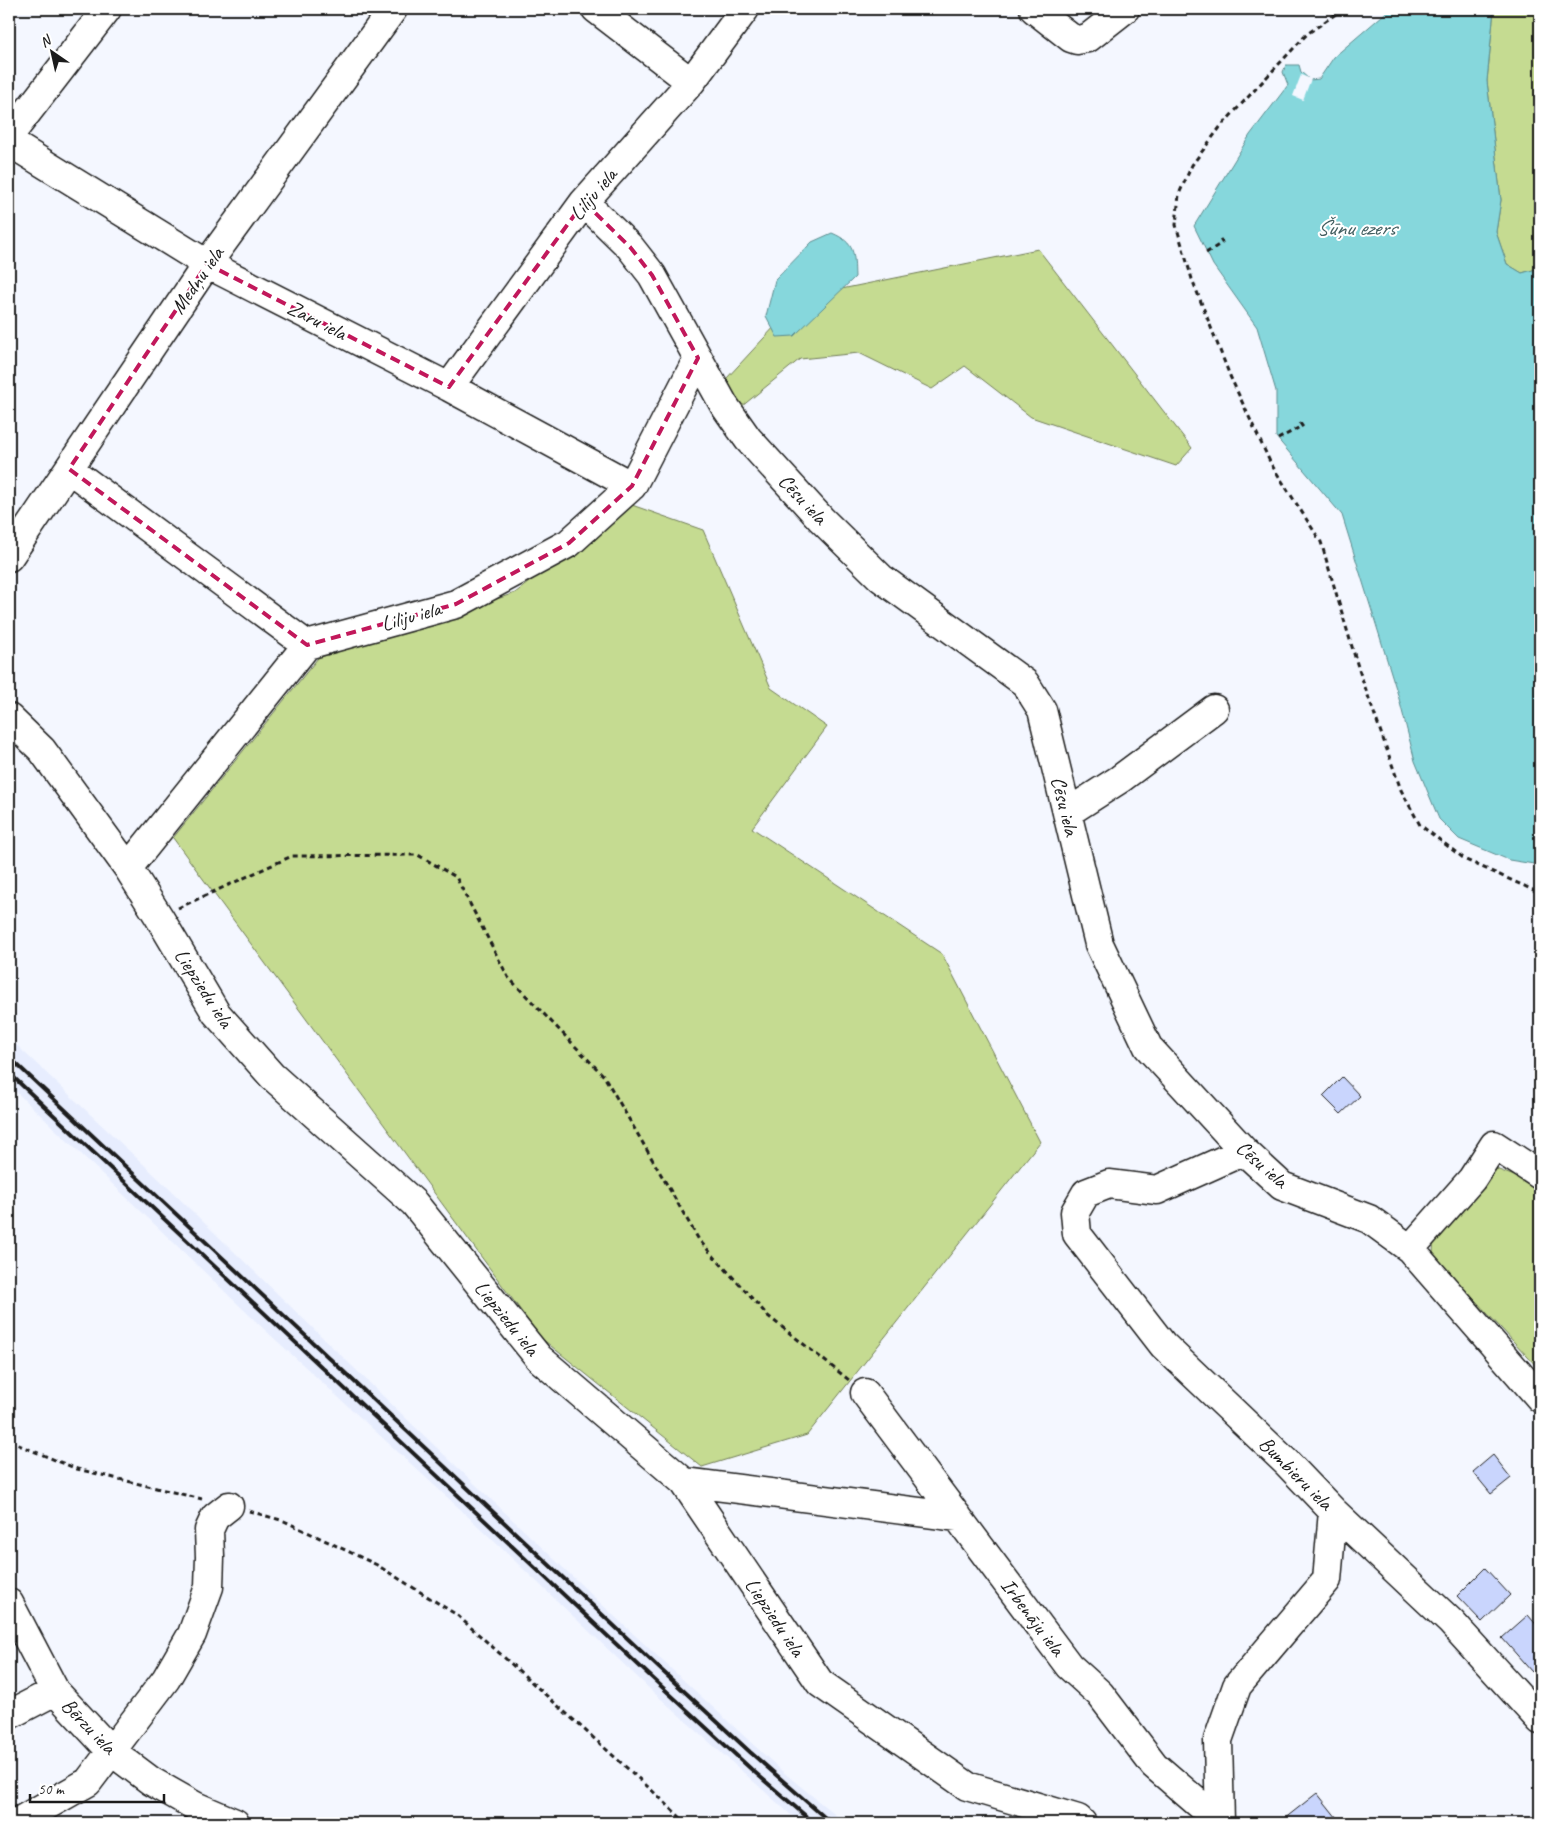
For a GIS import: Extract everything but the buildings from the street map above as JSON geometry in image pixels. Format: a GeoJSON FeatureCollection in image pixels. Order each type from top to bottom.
{"type":"FeatureCollection","features":[{"type":"Feature","properties":{"kind":"street"},"geometry":{"type":"LineString","coordinates":[[9,136],[107,9]]}},
{"type":"Feature","properties":{"kind":"street","name":"Medņu iela"},"geometry":{"type":"LineString","coordinates":[[9,557],[207,264],[392,9]]}},
{"type":"Feature","properties":{"kind":"street"},"geometry":{"type":"LineString","coordinates":[[596,9],[691,82]]}},
{"type":"Feature","properties":{"kind":"street","name":"Liliju iela"},"geometry":{"type":"LineString","coordinates":[[449,387],[584,202],[691,82],[744,9]]}},
{"type":"Feature","properties":{"kind":"street"},"geometry":{"type":"LineString","coordinates":[[1034,9],[1071,38],[1077,40],[1088,38],[1125,9]]}},
{"type":"Feature","properties":{"kind":"street","name":"Zaru iela"},"geometry":{"type":"LineString","coordinates":[[9,142],[207,264],[449,387],[632,486]]}},
{"type":"Feature","properties":{"kind":"street","name":"Cēsu iela"},"geometry":{"type":"LineString","coordinates":[[584,202],[630,246],[652,275],[724,405],[748,439],[821,519],[881,578],[1025,683],[1042,710],[1099,944],[1148,1047],[1244,1151],[1282,1186],[1368,1219],[1410,1249],[1540,1398]]}},
{"type":"Feature","properties":{"kind":"street","name":"Liliju iela"},"geometry":{"type":"LineString","coordinates":[[307,645],[456,604],[569,543],[632,486],[698,358]]}},
{"type":"Feature","properties":{"kind":"street"},"geometry":{"type":"LineString","coordinates":[[69,469],[307,645],[128,868]]}},
{"type":"Feature","properties":{"kind":"street"},"geometry":{"type":"LineString","coordinates":[[1067,813],[1120,779],[1214,709]]}},
{"type":"Feature","properties":{"kind":"street","name":"Liepziedu iela"},"geometry":{"type":"LineString","coordinates":[[9,718],[42,750],[128,868],[216,1013],[272,1076],[414,1203],[539,1358],[684,1482],[820,1683],[967,1786],[1078,1819],[1082,1823]]}},
{"type":"Feature","properties":{"kind":"street"},"geometry":{"type":"LineString","coordinates":[[1410,1249],[1472,1179],[1494,1146],[1540,1175]]}},
{"type":"Feature","properties":{"kind":"street","name":"Bumbieru iela"},"geometry":{"type":"LineString","coordinates":[[1244,1151],[1157,1190],[1108,1184],[1086,1193],[1074,1212],[1077,1234],[1162,1345],[1287,1462],[1333,1511],[1451,1622],[1540,1720]]}},
{"type":"Feature","properties":{"kind":"street","name":"Irbenāju iela"},"geometry":{"type":"LineString","coordinates":[[865,1393],[1069,1666],[1100,1694],[1154,1765],[1221,1823]]}},
{"type":"Feature","properties":{"kind":"street"},"geometry":{"type":"LineString","coordinates":[[684,1482],[958,1517]]}},
{"type":"Feature","properties":{"kind":"street"},"geometry":{"type":"LineString","coordinates":[[16,1823],[88,1782],[166,1679],[192,1634],[208,1587],[209,1530],[215,1517],[229,1506]]}},
{"type":"Feature","properties":{"kind":"street"},"geometry":{"type":"LineString","coordinates":[[1221,1823],[1218,1740],[1237,1686],[1327,1580],[1333,1511]]}},
{"type":"Feature","properties":{"kind":"street","name":"Bērzu iela"},"geometry":{"type":"LineString","coordinates":[[9,1603],[55,1691],[111,1751],[151,1781],[195,1806],[235,1823]]}},
{"type":"Feature","properties":{"kind":"street"},"geometry":{"type":"LineString","coordinates":[[9,1715],[55,1691]]}},
{"type":"Feature","properties":{"kind":"path"},"geometry":{"type":"LineString","coordinates":[[1343,9],[1307,34],[1221,126],[1192,165],[1179,194],[1176,225],[1192,279],[1230,376],[1272,464],[1322,542],[1358,667],[1401,790],[1420,825],[1466,860],[1540,894]]}},
{"type":"Feature","properties":{"kind":"path"},"geometry":{"type":"LineString","coordinates":[[1206,253],[1223,245],[1220,239]]}},
{"type":"Feature","properties":{"kind":"path"},"geometry":{"type":"LineString","coordinates":[[1278,440],[1302,426]]}},
{"type":"Feature","properties":{"kind":"path"},"geometry":{"type":"LineString","coordinates":[[159,917],[292,856],[418,855],[456,877],[508,977],[604,1076],[699,1240],[768,1316],[865,1393]]}},
{"type":"Feature","properties":{"kind":"path"},"geometry":{"type":"LineString","coordinates":[[9,1441],[77,1469],[284,1521],[377,1566],[457,1615],[686,1823]]}},
{"type":"Feature","properties":{"kind":"highlighted area"},"geometry":{"type":"Polygon","coordinates":[[[584,202],[630,247],[652,275],[698,358],[632,486],[569,543],[456,604],[307,645],[69,469],[207,264],[449,387],[584,202]]]}},
{"type":"Feature","properties":{"kind":"shaded area"},"geometry":{"type":"Polygon","coordinates":[[[9,1038],[158,1178],[415,1427],[614,1616],[782,1771],[845,1823],[800,1823],[652,1691],[459,1508],[265,1330],[9,1085],[9,1038]]]}},
{"type":"Feature","properties":{"kind":"green space"},"geometry":{"type":"Polygon","coordinates":[[[1494,9],[1540,9],[1540,246],[1536,258],[1540,260],[1540,268],[1522,273],[1507,264],[1496,232],[1501,200],[1487,81],[1494,9]]]}},
{"type":"Feature","properties":{"kind":"green space"},"geometry":{"type":"Polygon","coordinates":[[[1038,249],[1192,448],[1176,466],[1031,417],[965,366],[932,389],[859,353],[800,359],[741,407],[726,379],[802,297],[1038,249]]]}},
{"type":"Feature","properties":{"kind":"green space"},"geometry":{"type":"Polygon","coordinates":[[[629,504],[703,530],[771,688],[827,727],[752,828],[942,954],[1040,1142],[807,1435],[702,1467],[541,1338],[173,838],[318,658],[515,593],[629,504]]]}},
{"type":"Feature","properties":{"kind":"green space"},"geometry":{"type":"Polygon","coordinates":[[[1491,1167],[1540,1186],[1540,1370],[1433,1255],[1434,1229],[1491,1167]]]}},
{"type":"Feature","properties":{"kind":"water","name":"Šūņu ezers"},"geometry":{"type":"Polygon","coordinates":[[[1390,9],[1494,9],[1487,81],[1501,200],[1496,232],[1507,264],[1522,273],[1540,268],[1540,865],[1509,860],[1459,839],[1439,819],[1415,761],[1398,695],[1342,515],[1276,437],[1276,391],[1257,327],[1213,265],[1194,226],[1250,135],[1288,85],[1283,72],[1286,65],[1299,65],[1301,72],[1310,80],[1319,79],[1334,57],[1390,9]]]}},
{"type":"Feature","properties":{"kind":"water"},"geometry":{"type":"Polygon","coordinates":[[[832,233],[850,245],[854,256],[855,277],[794,336],[777,337],[766,316],[775,280],[812,242],[832,233]]]}},
{"type":"Feature","properties":{"kind":"pier"},"geometry":{"type":"Polygon","coordinates":[[[1301,75],[1311,79],[1303,100],[1293,96],[1301,75]]]}},
{"type":"Feature","properties":{"kind":"railway"},"geometry":{"type":"LineString","coordinates":[[9,1057],[659,1668],[831,1823]]}},
{"type":"Feature","properties":{"kind":"railway"},"geometry":{"type":"LineString","coordinates":[[9,1073],[648,1674],[751,1769],[814,1823]]}}]}
